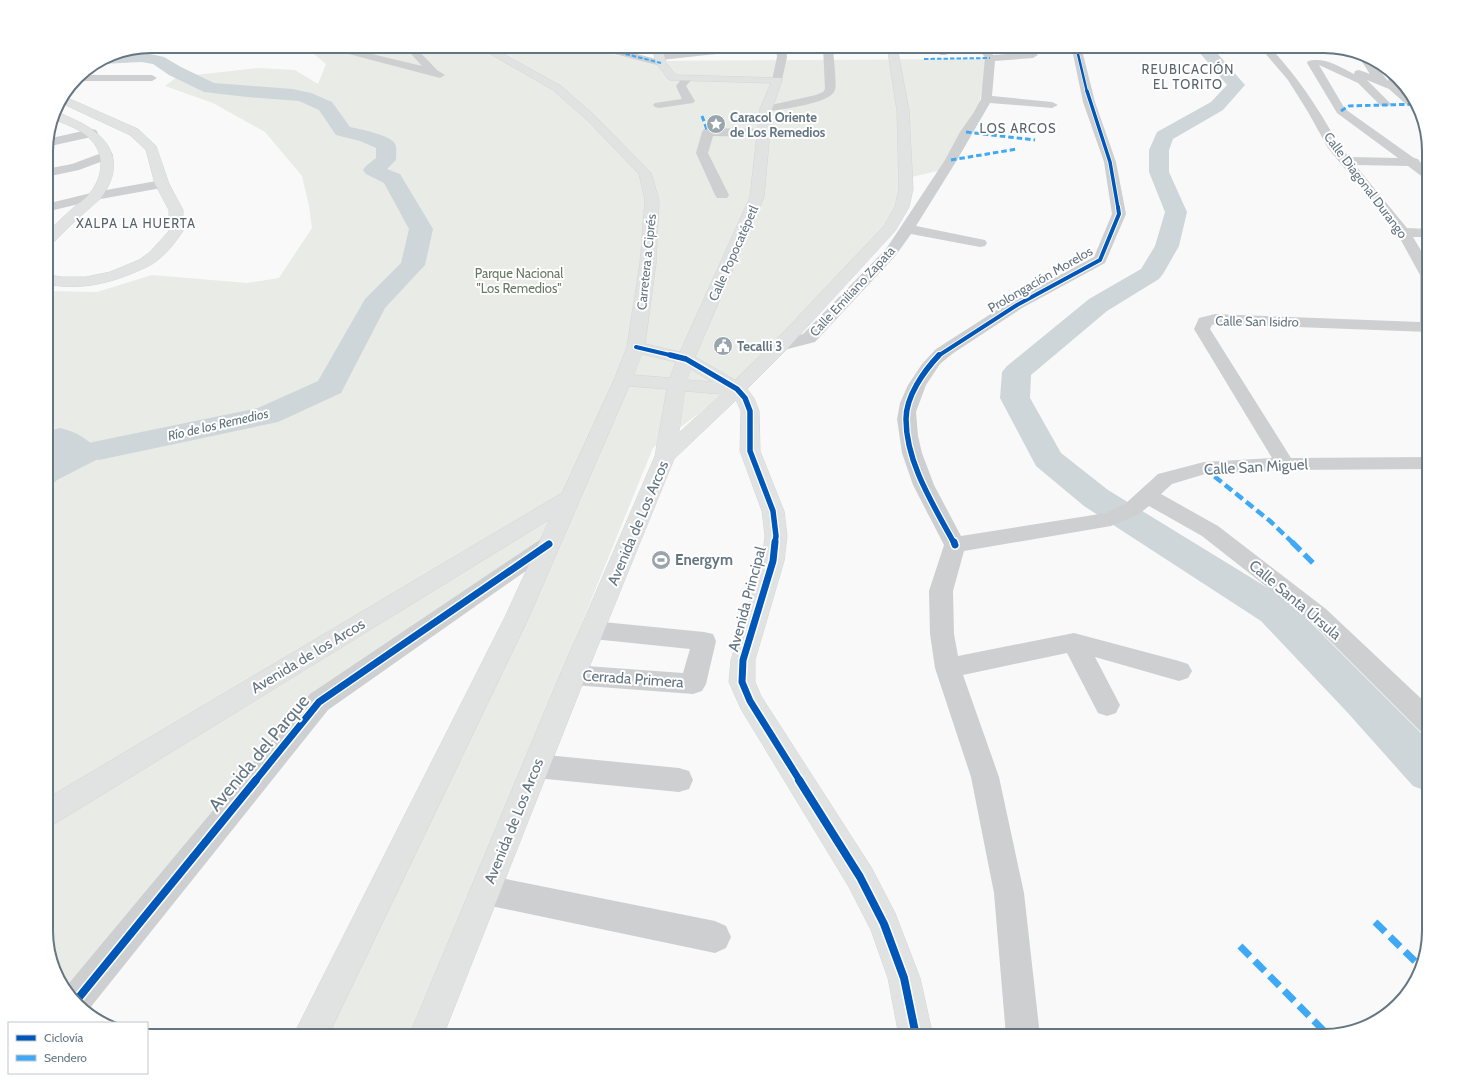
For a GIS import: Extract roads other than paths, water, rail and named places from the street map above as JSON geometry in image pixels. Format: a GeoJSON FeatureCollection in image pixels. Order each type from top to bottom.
{"type":"FeatureCollection","features":[{"type":"Feature","properties":{"kind":"main road","name":"Carretera a Ciprés"},"geometry":{"type":"LineString","coordinates":[[494,53],[557,88],[591,118],[645,173],[652,200],[648,263],[636,347],[571,497]]}},
{"type":"Feature","properties":{"kind":"main road"},"geometry":{"type":"LineString","coordinates":[[658,53],[660,60],[673,78],[777,80]]}},
{"type":"Feature","properties":{"kind":"main road","name":"Avenida de Los Arcos"},"geometry":{"type":"LineString","coordinates":[[429,1029],[573,675],[665,456],[737,389],[780,346],[890,228],[902,207],[906,189],[903,111],[892,53]]}},
{"type":"Feature","properties":{"kind":"main road","name":"Calle Popocatépetl"},"geometry":{"type":"LineString","coordinates":[[665,456],[677,384],[686,359],[757,197],[766,109],[777,80]]}},
{"type":"Feature","properties":{"kind":"main road"},"geometry":{"type":"LineString","coordinates":[[53,280],[74,283],[100,280],[144,263],[164,246],[176,231],[176,210],[162,184],[152,149],[134,132],[66,101]]}},
{"type":"Feature","properties":{"kind":"main road"},"geometry":{"type":"LineString","coordinates":[[53,231],[94,196],[105,180],[108,160],[101,143],[92,133],[59,117]]}},
{"type":"Feature","properties":{"kind":"main road","name":"Avenida Principal"},"geometry":{"type":"LineString","coordinates":[[636,347],[686,359],[737,389],[745,398],[750,411],[750,451],[773,511],[776,536],[773,561],[743,660],[742,682],[750,702],[860,877],[884,924],[904,978],[915,1029]]}},
{"type":"Feature","properties":{"kind":"main road"},"geometry":{"type":"LineString","coordinates":[[623,380],[737,389]]}},
{"type":"Feature","properties":{"kind":"main road"},"geometry":{"type":"LineString","coordinates":[[313,1029],[517,617],[571,497]]}},
{"type":"Feature","properties":{"kind":"main road","name":"Avenida de los Arcos"},"geometry":{"type":"LineString","coordinates":[[53,810],[571,497]]}},
{"type":"Feature","properties":{"kind":"street"},"geometry":{"type":"LineString","coordinates":[[355,53],[436,73],[416,53]]}},
{"type":"Feature","properties":{"kind":"street"},"geometry":{"type":"LineString","coordinates":[[627,53],[660,60],[672,53]]}},
{"type":"Feature","properties":{"kind":"street","name":"Calle Popocatépetl"},"geometry":{"type":"LineString","coordinates":[[777,80],[782,53]]}},
{"type":"Feature","properties":{"kind":"street"},"geometry":{"type":"LineString","coordinates":[[766,109],[820,98],[827,94],[830,89],[828,53]]}},
{"type":"Feature","properties":{"kind":"street"},"geometry":{"type":"LineString","coordinates":[[987,53],[990,58],[1033,55]]}},
{"type":"Feature","properties":{"kind":"street","name":"Prolongación Morelos"},"geometry":{"type":"LineString","coordinates":[[956,545],[918,471],[908,436],[906,417],[915,386],[938,356],[998,315],[1041,289],[1100,260],[1119,214],[1110,162],[1089,102],[1077,53]]}},
{"type":"Feature","properties":{"kind":"street","name":"Calle Diagonal Durango"},"geometry":{"type":"LineString","coordinates":[[1270,53],[1292,78],[1314,112],[1332,145],[1403,232],[1422,265]]}},
{"type":"Feature","properties":{"kind":"street"},"geometry":{"type":"LineString","coordinates":[[1322,55],[1340,66],[1389,85]]}},
{"type":"Feature","properties":{"kind":"street","name":"Calle Emiliano Zapata"},"geometry":{"type":"LineString","coordinates":[[780,346],[809,338],[891,252],[951,160],[966,132],[980,112],[986,99],[990,58]]}},
{"type":"Feature","properties":{"kind":"street"},"geometry":{"type":"LineString","coordinates":[[1356,60],[1374,79]]}},
{"type":"Feature","properties":{"kind":"street"},"geometry":{"type":"LineString","coordinates":[[1356,60],[1371,69],[1408,101]]}},
{"type":"Feature","properties":{"kind":"street"},"geometry":{"type":"LineString","coordinates":[[1385,104],[1362,80],[1322,63],[1312,63],[1341,111],[1422,170]]}},
{"type":"Feature","properties":{"kind":"street"},"geometry":{"type":"LineString","coordinates":[[86,78],[152,78]]}},
{"type":"Feature","properties":{"kind":"street"},"geometry":{"type":"LineString","coordinates":[[659,105],[689,101],[682,86],[687,79]]}},
{"type":"Feature","properties":{"kind":"street"},"geometry":{"type":"LineString","coordinates":[[1389,85],[1391,80]]}},
{"type":"Feature","properties":{"kind":"street"},"geometry":{"type":"LineString","coordinates":[[986,99],[1052,105]]}},
{"type":"Feature","properties":{"kind":"street"},"geometry":{"type":"LineString","coordinates":[[1314,112],[1341,111]]}},
{"type":"Feature","properties":{"kind":"street"},"geometry":{"type":"LineString","coordinates":[[722,194],[702,153],[708,132],[763,133]]}},
{"type":"Feature","properties":{"kind":"street"},"geometry":{"type":"LineString","coordinates":[[53,141],[92,133]]}},
{"type":"Feature","properties":{"kind":"street"},"geometry":{"type":"LineString","coordinates":[[53,172],[108,160]]}},
{"type":"Feature","properties":{"kind":"street"},"geometry":{"type":"LineString","coordinates":[[902,207],[934,170],[951,160]]}},
{"type":"Feature","properties":{"kind":"street"},"geometry":{"type":"LineString","coordinates":[[1345,161],[1422,162]]}},
{"type":"Feature","properties":{"kind":"street"},"geometry":{"type":"LineString","coordinates":[[53,206],[94,196],[162,184]]}},
{"type":"Feature","properties":{"kind":"street"},"geometry":{"type":"LineString","coordinates":[[907,229],[980,243]]}},
{"type":"Feature","properties":{"kind":"street"},"geometry":{"type":"LineString","coordinates":[[1403,232],[1422,233]]}},
{"type":"Feature","properties":{"kind":"street","name":"Calle San Isidro"},"geometry":{"type":"LineString","coordinates":[[1285,464],[1202,328],[1204,322],[1215,319],[1422,327]]}},
{"type":"Feature","properties":{"kind":"street","name":"Calle San Miguel"},"geometry":{"type":"LineString","coordinates":[[956,545],[1112,518],[1139,502],[1165,479],[1204,468],[1285,464],[1422,463]]}},
{"type":"Feature","properties":{"kind":"street","name":"Calle Santa Úrsula"},"geometry":{"type":"LineString","coordinates":[[1139,502],[1210,531],[1318,615],[1422,717]]}},
{"type":"Feature","properties":{"kind":"street","name":"Avenida del Parque"},"geometry":{"type":"LineString","coordinates":[[79,997],[319,702],[549,544]]}},
{"type":"Feature","properties":{"kind":"street"},"geometry":{"type":"LineString","coordinates":[[956,545],[941,591],[942,634],[948,668],[985,776],[1009,893],[1022,1029]]}},
{"type":"Feature","properties":{"kind":"street","name":"Cerrada Primera"},"geometry":{"type":"LineString","coordinates":[[573,675],[693,684],[704,641],[593,630]]}},
{"type":"Feature","properties":{"kind":"street"},"geometry":{"type":"LineString","coordinates":[[948,668],[1074,642],[1178,671]]}},
{"type":"Feature","properties":{"kind":"street"},"geometry":{"type":"LineString","coordinates":[[1074,642],[1106,705]]}},
{"type":"Feature","properties":{"kind":"street"},"geometry":{"type":"LineString","coordinates":[[536,766],[679,780]]}},
{"type":"Feature","properties":{"kind":"street"},"geometry":{"type":"LineString","coordinates":[[486,890],[715,937]]}},
{"type":"Feature","properties":{"kind":"waterway"},"geometry":{"type":"LineString","coordinates":[[1208,53],[1236,85],[1217,106],[1164,136],[1159,150],[1159,172],[1176,212],[1167,246],[1150,274],[1098,305],[1017,372],[1015,398],[1048,459],[1096,498],[1275,611],[1362,700],[1422,764]]}},
{"type":"Feature","properties":{"kind":"waterway","name":"Río de los Remedios"},"geometry":{"type":"LineString","coordinates":[[99,450],[267,415],[330,387],[374,305],[413,265],[421,229],[392,179],[373,170],[386,160],[386,145],[367,137],[343,131],[326,106],[305,97],[292,94],[247,92],[210,88],[175,71],[158,60],[141,57],[119,58]]}},
{"type":"Feature","properties":{"kind":"place","name":"Caracol Oriente de Los Remedios"},"geometry":{"type":"Point","coordinates":[716,124]}},
{"type":"Feature","properties":{"kind":"place","name":"Tecalli 3"},"geometry":{"type":"Point","coordinates":[723,346]}},
{"type":"Feature","properties":{"kind":"place","name":"Energym"},"geometry":{"type":"Point","coordinates":[661,560]}},
{"type":"Feature","properties":{"kind":"district","name":"REUBICACIÓN EL TORITO"},"geometry":{"type":"Point","coordinates":[1188,76]}},
{"type":"Feature","properties":{"kind":"district","name":"LOS ARCOS"},"geometry":{"type":"Point","coordinates":[1018,128]}},
{"type":"Feature","properties":{"kind":"district","name":"XALPA LA HUERTA"},"geometry":{"type":"Point","coordinates":[136,223]}},
{"type":"Feature","properties":{"kind":"park label","name":"Parque Nacional \"Los Remedios\""},"geometry":{"type":"Point","coordinates":[519,280]}}]}
